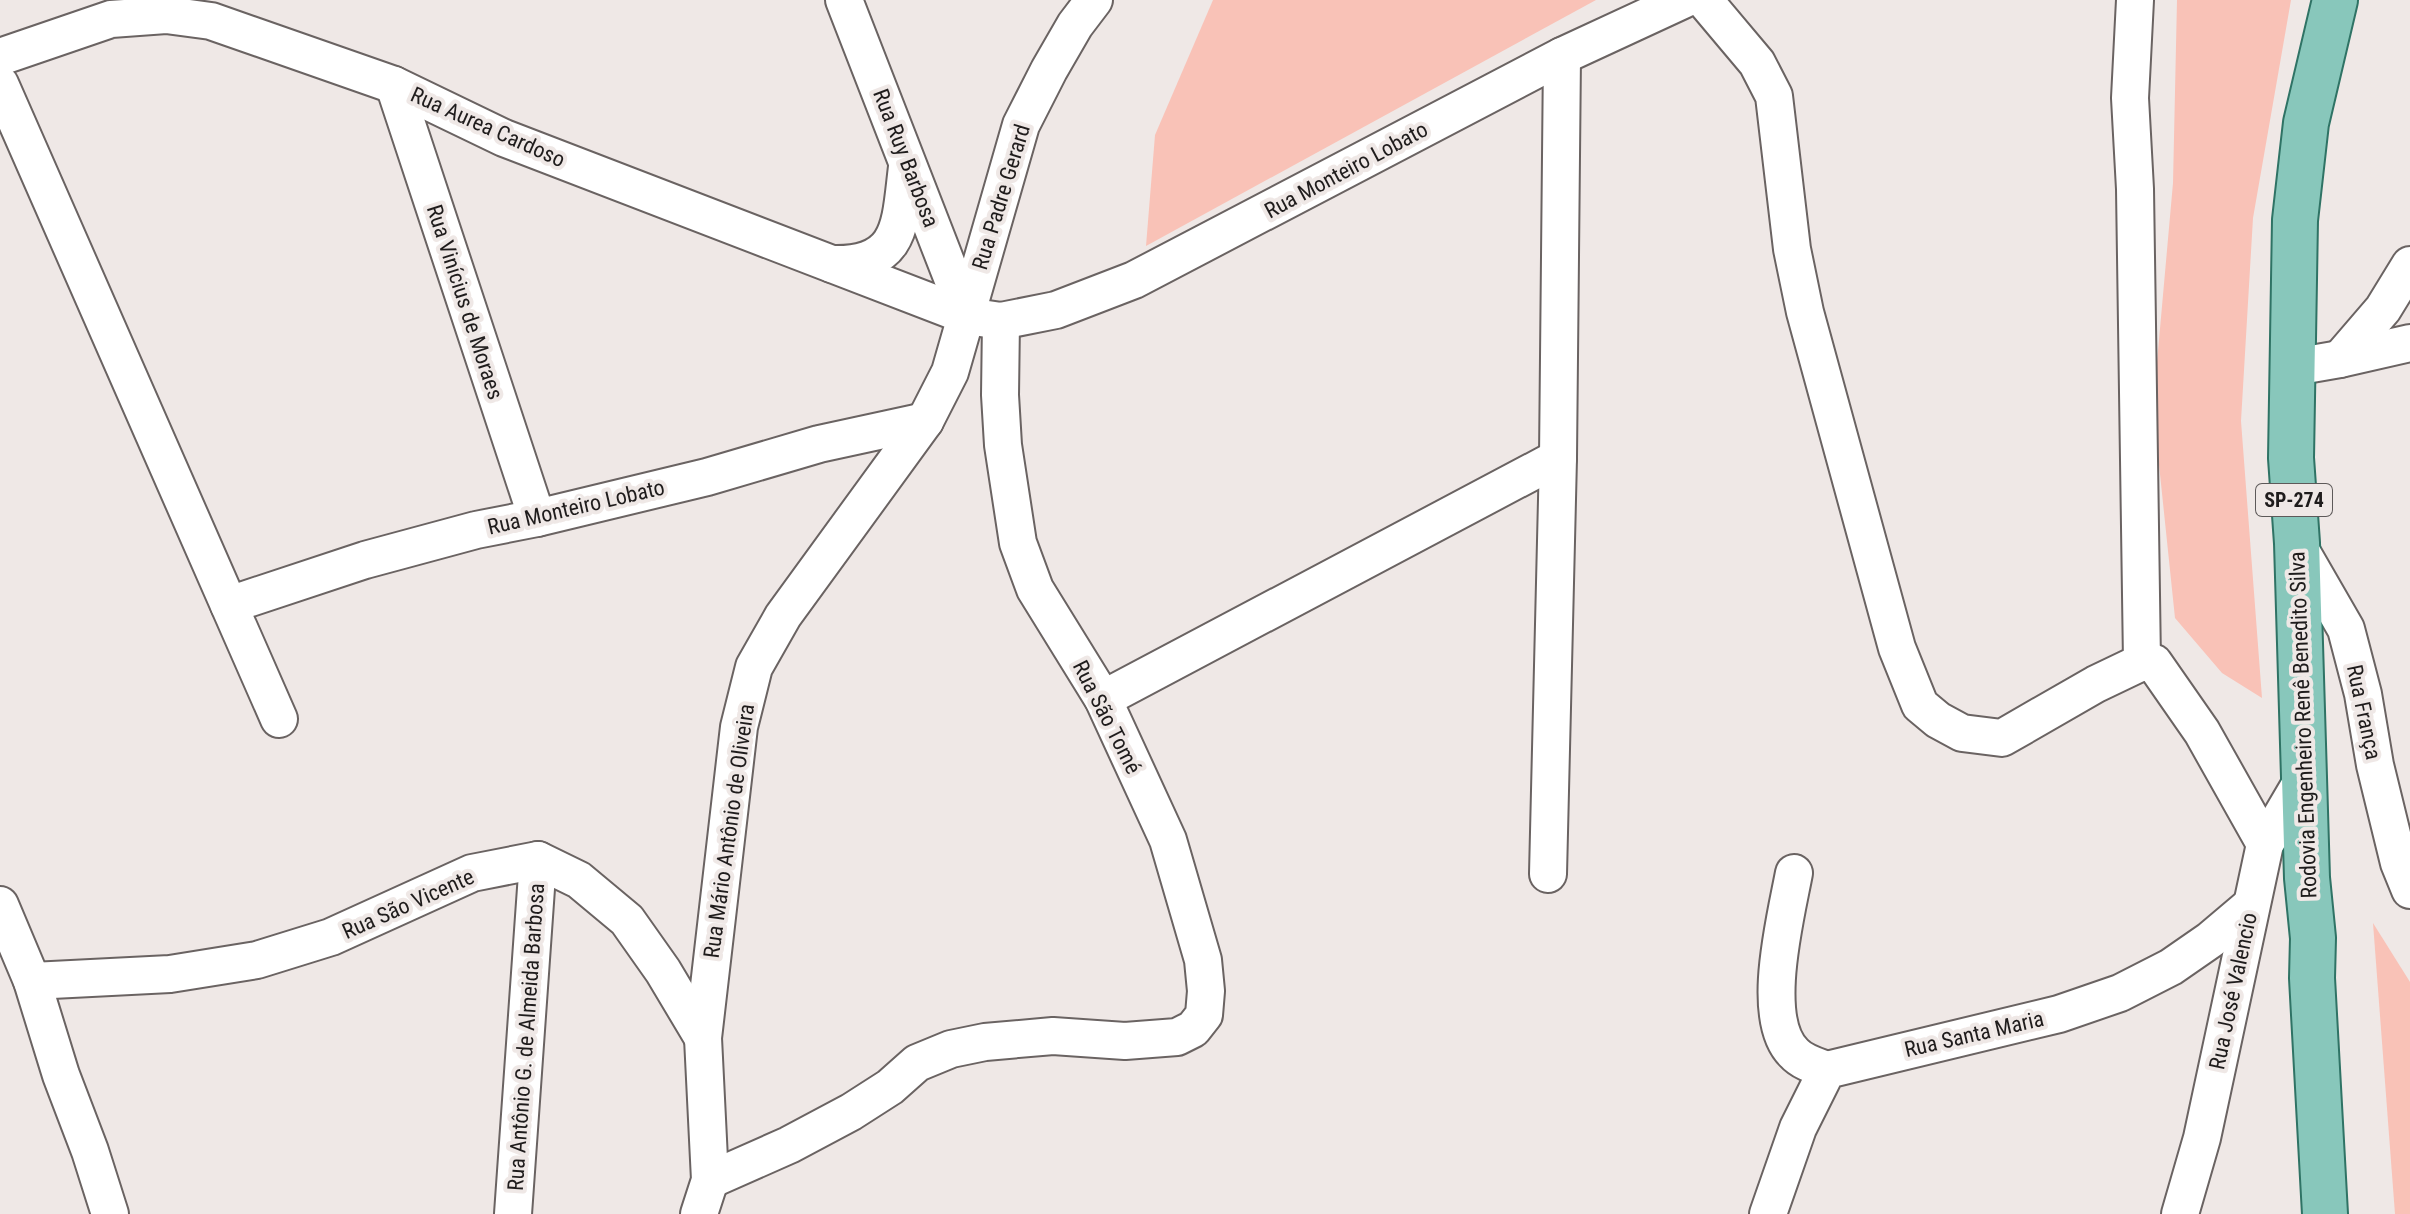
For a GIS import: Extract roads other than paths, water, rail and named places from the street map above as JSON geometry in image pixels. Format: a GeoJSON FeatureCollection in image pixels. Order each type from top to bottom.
{"type":"FeatureCollection","features":[{"type":"Feature","properties":{"kind":"main road","name":"Rodovia Engenheiro Renê Benedito Silva"},"geometry":{"type":"LineString","coordinates":[[2325,1214],[2312,978],[2313,938],[2307,878],[2297,543],[2291,458],[2295,220],[2306,123],[2335,0]]}},
{"type":"Feature","properties":{"kind":"street","name":"Rua Ruy Barbosa"},"geometry":{"type":"LineString","coordinates":[[844,0],[907,164],[984,318]]}},
{"type":"Feature","properties":{"kind":"street","name":"Rua Padre Gerard"},"geometry":{"type":"LineString","coordinates":[[984,318],[990,227],[1021,125],[1075,25],[1094,0]]}},
{"type":"Feature","properties":{"kind":"street","name":"Rua Monteiro Lobato"},"geometry":{"type":"LineString","coordinates":[[984,318],[1056,310],[1134,280],[1562,56],[1683,0]]}},
{"type":"Feature","properties":{"kind":"street"},"geometry":{"type":"LineString","coordinates":[[1704,0],[1757,63],[1774,96],[1792,249],[1805,312],[1897,648],[1920,705],[1938,720],[1962,733],[2002,738],[2096,684],[2142,662],[2154,663],[2202,732],[2265,844]]}},
{"type":"Feature","properties":{"kind":"street"},"geometry":{"type":"LineString","coordinates":[[2135,0],[2130,98],[2135,189],[2142,662]]}},
{"type":"Feature","properties":{"kind":"street","name":"Rua Aurea Cardoso"},"geometry":{"type":"LineString","coordinates":[[0,57],[111,19],[166,15],[211,21],[394,85],[504,138],[830,264],[984,318]]}},
{"type":"Feature","properties":{"kind":"street"},"geometry":{"type":"LineString","coordinates":[[1548,874],[1558,458],[1562,56]]}},
{"type":"Feature","properties":{"kind":"street"},"geometry":{"type":"LineString","coordinates":[[0,84],[279,719]]}},
{"type":"Feature","properties":{"kind":"street","name":"Rua Vinícius de Moraes"},"geometry":{"type":"LineString","coordinates":[[394,85],[537,518]]}},
{"type":"Feature","properties":{"kind":"street"},"geometry":{"type":"LineString","coordinates":[[830,264],[863,262],[885,249],[898,230],[907,164]]}},
{"type":"Feature","properties":{"kind":"street"},"geometry":{"type":"LineString","coordinates":[[2340,359],[2383,309],[2410,265]]}},
{"type":"Feature","properties":{"kind":"street","name":"Rua Mário Antônio de Oliveira"},"geometry":{"type":"LineString","coordinates":[[699,1214],[710,1180],[703,1038],[739,727],[754,667],[783,616],[925,421],[950,372],[984,318]]}},
{"type":"Feature","properties":{"kind":"street","name":"Rua São Tomé"},"geometry":{"type":"LineString","coordinates":[[710,1180],[789,1145],[851,1112],[890,1087],[917,1063],[951,1049],[985,1042],[1053,1036],[1125,1041],[1177,1037],[1193,1029],[1204,1015],[1206,991],[1203,960],[1168,840],[1103,699],[1035,589],[1018,543],[1003,445],[1000,395],[984,318]]}},
{"type":"Feature","properties":{"kind":"street"},"geometry":{"type":"LineString","coordinates":[[2294,367],[2410,343]]}},
{"type":"Feature","properties":{"kind":"street","name":"Rua Monteiro Lobato"},"geometry":{"type":"LineString","coordinates":[[229,605],[365,560],[476,530],[707,477],[819,444],[925,421]]}},
{"type":"Feature","properties":{"kind":"street"},"geometry":{"type":"LineString","coordinates":[[1103,699],[1558,458]]}},
{"type":"Feature","properties":{"kind":"street","name":"Rua França"},"geometry":{"type":"LineString","coordinates":[[2297,543],[2346,629],[2399,863],[2410,890]]}},
{"type":"Feature","properties":{"kind":"street","name":"Rua José Valencio"},"geometry":{"type":"LineString","coordinates":[[2180,1214],[2202,1138],[2249,907],[2265,844],[2305,776]]}},
{"type":"Feature","properties":{"kind":"street"},"geometry":{"type":"LineString","coordinates":[[538,860],[579,880],[627,920],[663,971],[703,1038]]}},
{"type":"Feature","properties":{"kind":"street","name":"Rua São Vicente"},"geometry":{"type":"LineString","coordinates":[[32,981],[170,974],[257,960],[331,937],[472,873],[538,860]]}},
{"type":"Feature","properties":{"kind":"street","name":"Rua Antônio G. de Almeida Barbosa"},"geometry":{"type":"LineString","coordinates":[[513,1214],[538,860]]}},
{"type":"Feature","properties":{"kind":"street"},"geometry":{"type":"LineString","coordinates":[[1768,1214],[1798,1128],[1827,1070],[1793,1053],[1779,1025],[1776,986],[1794,873]]}},
{"type":"Feature","properties":{"kind":"street"},"geometry":{"type":"LineString","coordinates":[[0,905],[32,981],[110,1214]]}},
{"type":"Feature","properties":{"kind":"street","name":"Rua Santa Maria"},"geometry":{"type":"LineString","coordinates":[[1827,1070],[2059,1014],[2120,993],[2171,967],[2249,907]]}}]}
